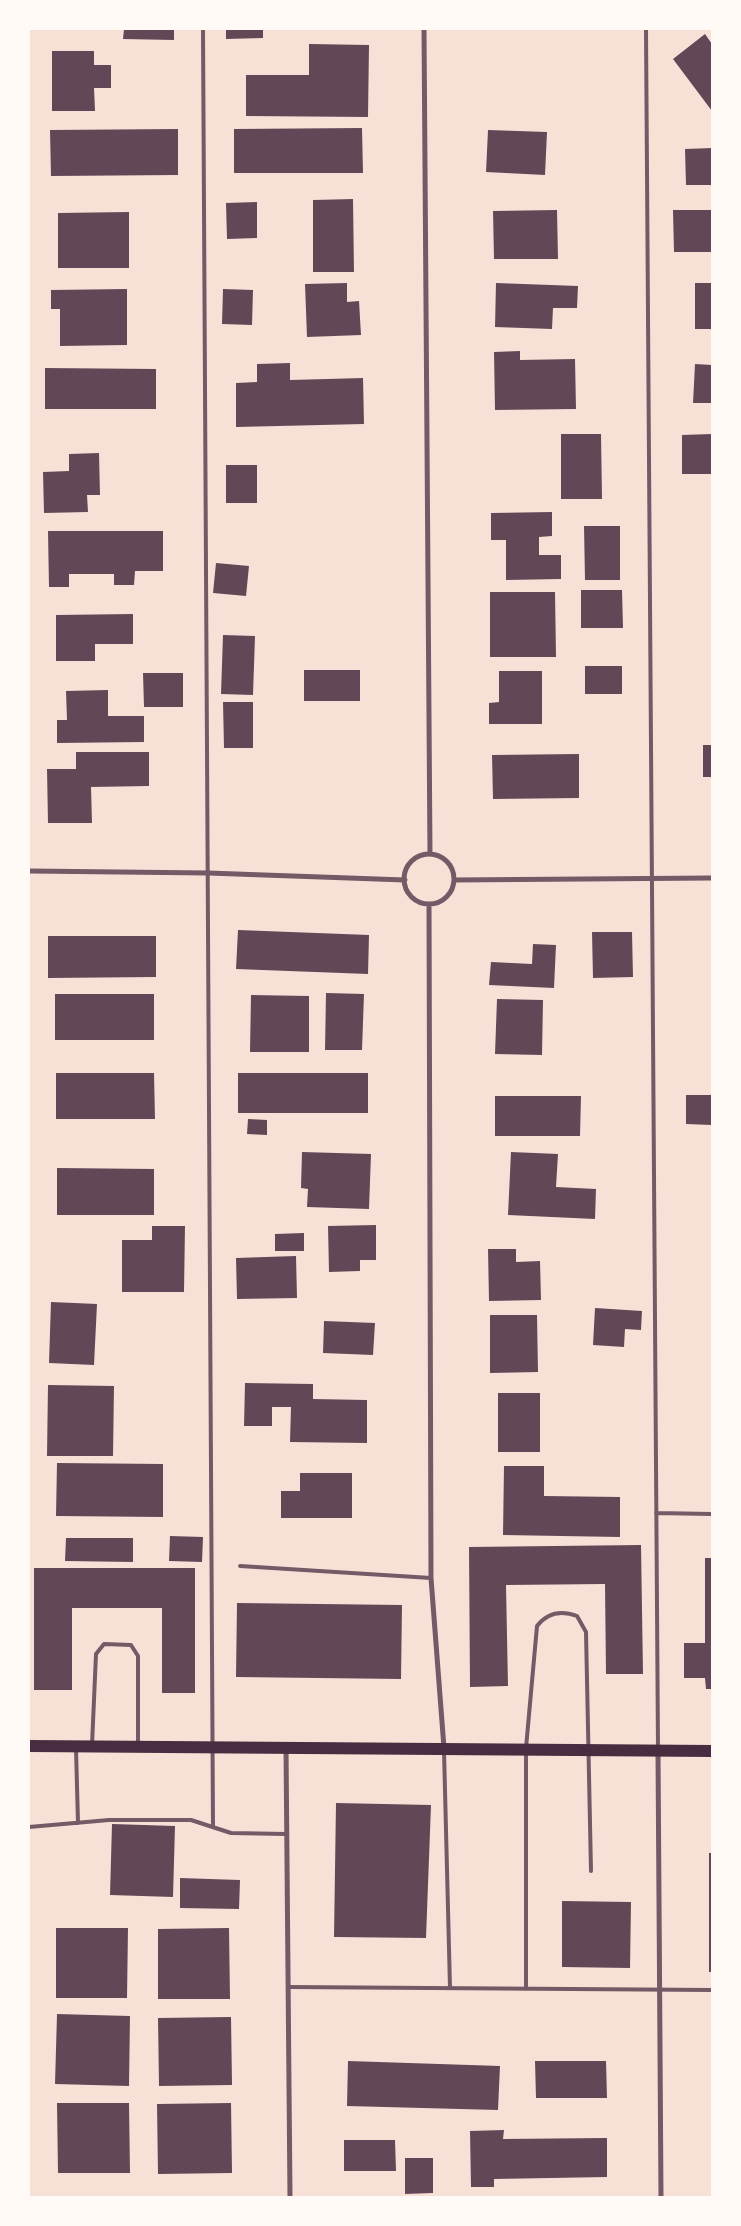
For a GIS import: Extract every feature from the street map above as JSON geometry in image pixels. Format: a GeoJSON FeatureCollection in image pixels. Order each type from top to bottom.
{"type":"FeatureCollection","features":[{"type":"Feature","properties":{"kind":"main road"},"geometry":{"type":"LineString","coordinates":[[29,1746],[526,1748],[712,1751]]}},
{"type":"Feature","properties":{"kind":"street"},"geometry":{"type":"LineString","coordinates":[[424,29],[430,854]]}},
{"type":"Feature","properties":{"kind":"street"},"geometry":{"type":"LineString","coordinates":[[430,854],[443,858],[450,864],[454,880],[448,896],[442,901],[429,904],[419,902],[413,898],[408,891],[405,880],[407,868],[412,861],[419,856],[430,854]]}},
{"type":"Feature","properties":{"kind":"street"},"geometry":{"type":"LineString","coordinates":[[29,871],[208,873],[405,880]]}},
{"type":"Feature","properties":{"kind":"street"},"geometry":{"type":"LineString","coordinates":[[454,880],[712,878]]}},
{"type":"Feature","properties":{"kind":"street"},"geometry":{"type":"LineString","coordinates":[[429,904],[431,1578],[444,1748]]}},
{"type":"Feature","properties":{"kind":"street"},"geometry":{"type":"LineString","coordinates":[[286,1747],[290,2197]]}},
{"type":"Feature","properties":{"kind":"street"},"geometry":{"type":"LineString","coordinates":[[658,1750],[661,2197]]}},
{"type":"Feature","properties":{"kind":"lane"},"geometry":{"type":"LineString","coordinates":[[203,29],[213,1827]]}},
{"type":"Feature","properties":{"kind":"lane"},"geometry":{"type":"LineString","coordinates":[[646,29],[658,1750]]}},
{"type":"Feature","properties":{"kind":"lane"},"geometry":{"type":"LineString","coordinates":[[656,1514],[712,1514]]}},
{"type":"Feature","properties":{"kind":"lane"},"geometry":{"type":"LineString","coordinates":[[240,1566],[431,1578]]}},
{"type":"Feature","properties":{"kind":"lane"},"geometry":{"type":"LineString","coordinates":[[526,1989],[526,1748],[537,1626],[544,1617],[551,1614],[569,1613],[577,1616],[586,1632],[592,1871]]}},
{"type":"Feature","properties":{"kind":"lane"},"geometry":{"type":"LineString","coordinates":[[92,1746],[96,1654],[104,1644],[131,1645],[138,1656],[138,1747]]}},
{"type":"Feature","properties":{"kind":"lane"},"geometry":{"type":"LineString","coordinates":[[76,1746],[78,1823]]}},
{"type":"Feature","properties":{"kind":"lane"},"geometry":{"type":"LineString","coordinates":[[444,1748],[450,1988]]}},
{"type":"Feature","properties":{"kind":"lane"},"geometry":{"type":"LineString","coordinates":[[29,1828],[110,1820],[191,1820],[231,1834],[286,1834]]}},
{"type":"Feature","properties":{"kind":"lane"},"geometry":{"type":"LineString","coordinates":[[288,1987],[712,1990]]}},
{"type":"Feature","properties":{"kind":"building"},"geometry":{"type":"Polygon","coordinates":[[[124,29],[174,29],[174,40],[123,39],[124,29]]]}},
{"type":"Feature","properties":{"kind":"building"},"geometry":{"type":"Polygon","coordinates":[[[226,29],[263,29],[263,38],[226,39],[226,29]]]}},
{"type":"Feature","properties":{"kind":"building"},"geometry":{"type":"Polygon","coordinates":[[[705,34],[712,44],[712,111],[673,59],[705,34]]]}},
{"type":"Feature","properties":{"kind":"building"},"geometry":{"type":"Polygon","coordinates":[[[309,44],[369,45],[368,117],[246,116],[246,75],[309,75],[309,44]]]}},
{"type":"Feature","properties":{"kind":"building"},"geometry":{"type":"Polygon","coordinates":[[[52,51],[94,51],[94,65],[111,65],[111,88],[94,88],[95,111],[52,111],[52,51]]]}},
{"type":"Feature","properties":{"kind":"building"},"geometry":{"type":"Polygon","coordinates":[[[362,128],[363,173],[234,173],[234,129],[362,128]]]}},
{"type":"Feature","properties":{"kind":"building"},"geometry":{"type":"Polygon","coordinates":[[[178,129],[178,175],[51,176],[50,130],[178,129]]]}},
{"type":"Feature","properties":{"kind":"building"},"geometry":{"type":"Polygon","coordinates":[[[488,130],[547,132],[545,175],[486,172],[488,130]]]}},
{"type":"Feature","properties":{"kind":"building"},"geometry":{"type":"Polygon","coordinates":[[[712,148],[712,185],[686,185],[685,149],[712,148]]]}},
{"type":"Feature","properties":{"kind":"building"},"geometry":{"type":"Polygon","coordinates":[[[353,199],[354,272],[313,272],[313,200],[353,199]]]}},
{"type":"Feature","properties":{"kind":"building"},"geometry":{"type":"Polygon","coordinates":[[[257,202],[257,238],[227,239],[226,203],[257,202]]]}},
{"type":"Feature","properties":{"kind":"building"},"geometry":{"type":"Polygon","coordinates":[[[557,210],[558,259],[494,259],[493,211],[557,210]]]}},
{"type":"Feature","properties":{"kind":"building"},"geometry":{"type":"Polygon","coordinates":[[[673,210],[712,210],[712,252],[674,252],[673,210]]]}},
{"type":"Feature","properties":{"kind":"building"},"geometry":{"type":"Polygon","coordinates":[[[129,212],[129,268],[58,268],[58,213],[129,212]]]}},
{"type":"Feature","properties":{"kind":"building"},"geometry":{"type":"Polygon","coordinates":[[[347,283],[347,302],[359,301],[361,335],[307,337],[305,284],[347,283]]]}},
{"type":"Feature","properties":{"kind":"building"},"geometry":{"type":"Polygon","coordinates":[[[496,283],[578,286],[577,308],[553,308],[552,329],[495,327],[496,283]]]}},
{"type":"Feature","properties":{"kind":"building"},"geometry":{"type":"Polygon","coordinates":[[[695,283],[712,283],[712,329],[695,329],[695,283]]]}},
{"type":"Feature","properties":{"kind":"building"},"geometry":{"type":"Polygon","coordinates":[[[127,289],[127,345],[60,346],[60,309],[51,309],[51,290],[127,289]]]}},
{"type":"Feature","properties":{"kind":"building"},"geometry":{"type":"Polygon","coordinates":[[[223,289],[253,290],[252,325],[222,324],[223,289]]]}},
{"type":"Feature","properties":{"kind":"building"},"geometry":{"type":"Polygon","coordinates":[[[520,351],[520,360],[575,359],[576,409],[495,410],[494,352],[520,351]]]}},
{"type":"Feature","properties":{"kind":"building"},"geometry":{"type":"Polygon","coordinates":[[[290,363],[290,380],[363,378],[364,424],[236,427],[236,383],[257,382],[257,364],[290,363]]]}},
{"type":"Feature","properties":{"kind":"building"},"geometry":{"type":"Polygon","coordinates":[[[695,364],[712,365],[712,403],[693,403],[695,364]]]}},
{"type":"Feature","properties":{"kind":"building"},"geometry":{"type":"Polygon","coordinates":[[[45,368],[156,369],[156,409],[45,409],[45,368]]]}},
{"type":"Feature","properties":{"kind":"building"},"geometry":{"type":"Polygon","coordinates":[[[561,434],[601,434],[602,499],[561,499],[561,434]]]}},
{"type":"Feature","properties":{"kind":"building"},"geometry":{"type":"Polygon","coordinates":[[[712,434],[712,474],[682,474],[682,435],[712,434]]]}},
{"type":"Feature","properties":{"kind":"building"},"geometry":{"type":"Polygon","coordinates":[[[99,453],[100,495],[87,495],[88,512],[44,513],[43,472],[69,471],[69,454],[99,453]]]}},
{"type":"Feature","properties":{"kind":"building"},"geometry":{"type":"Polygon","coordinates":[[[226,465],[257,465],[257,503],[226,503],[226,465]]]}},
{"type":"Feature","properties":{"kind":"building"},"geometry":{"type":"Polygon","coordinates":[[[552,512],[552,536],[539,537],[539,555],[561,555],[561,579],[506,580],[506,540],[491,540],[491,513],[552,512]]]}},
{"type":"Feature","properties":{"kind":"building"},"geometry":{"type":"Polygon","coordinates":[[[584,526],[620,526],[620,580],[585,580],[584,526]]]}},
{"type":"Feature","properties":{"kind":"building"},"geometry":{"type":"Polygon","coordinates":[[[48,531],[163,531],[163,571],[135,571],[134,585],[114,585],[114,574],[69,574],[69,587],[49,587],[48,531]]]}},
{"type":"Feature","properties":{"kind":"building"},"geometry":{"type":"Polygon","coordinates":[[[216,563],[249,566],[246,596],[213,593],[216,563]]]}},
{"type":"Feature","properties":{"kind":"building"},"geometry":{"type":"Polygon","coordinates":[[[581,590],[622,590],[623,628],[581,628],[581,590]]]}},
{"type":"Feature","properties":{"kind":"building"},"geometry":{"type":"Polygon","coordinates":[[[490,592],[555,592],[556,657],[490,657],[490,592]]]}},
{"type":"Feature","properties":{"kind":"building"},"geometry":{"type":"Polygon","coordinates":[[[133,614],[133,644],[95,644],[95,661],[56,661],[56,615],[133,614]]]}},
{"type":"Feature","properties":{"kind":"building"},"geometry":{"type":"Polygon","coordinates":[[[223,635],[255,636],[253,695],[221,694],[223,635]]]}},
{"type":"Feature","properties":{"kind":"building"},"geometry":{"type":"Polygon","coordinates":[[[585,666],[622,666],[622,694],[585,694],[585,666]]]}},
{"type":"Feature","properties":{"kind":"building"},"geometry":{"type":"Polygon","coordinates":[[[304,670],[360,670],[360,701],[304,701],[304,670]]]}},
{"type":"Feature","properties":{"kind":"building"},"geometry":{"type":"Polygon","coordinates":[[[499,671],[542,671],[542,724],[489,724],[489,703],[499,702],[499,671]]]}},
{"type":"Feature","properties":{"kind":"building"},"geometry":{"type":"Polygon","coordinates":[[[143,673],[183,673],[183,707],[144,707],[143,673]]]}},
{"type":"Feature","properties":{"kind":"building"},"geometry":{"type":"Polygon","coordinates":[[[108,690],[108,716],[144,716],[144,742],[57,743],[57,720],[67,720],[66,691],[108,690]]]}},
{"type":"Feature","properties":{"kind":"building"},"geometry":{"type":"Polygon","coordinates":[[[223,702],[253,702],[253,748],[224,748],[223,702]]]}},
{"type":"Feature","properties":{"kind":"building"},"geometry":{"type":"Polygon","coordinates":[[[703,745],[712,745],[712,777],[703,777],[703,745]]]}},
{"type":"Feature","properties":{"kind":"building"},"geometry":{"type":"Polygon","coordinates":[[[76,752],[149,752],[149,786],[91,787],[92,823],[48,823],[47,769],[76,769],[76,752]]]}},
{"type":"Feature","properties":{"kind":"building"},"geometry":{"type":"Polygon","coordinates":[[[579,754],[579,798],[493,799],[492,755],[579,754]]]}},
{"type":"Feature","properties":{"kind":"building"},"geometry":{"type":"Polygon","coordinates":[[[238,930],[369,935],[368,974],[236,969],[238,930]]]}},
{"type":"Feature","properties":{"kind":"building"},"geometry":{"type":"Polygon","coordinates":[[[592,932],[632,932],[633,977],[593,978],[592,932]]]}},
{"type":"Feature","properties":{"kind":"building"},"geometry":{"type":"Polygon","coordinates":[[[48,936],[156,936],[156,977],[48,978],[48,936]]]}},
{"type":"Feature","properties":{"kind":"building"},"geometry":{"type":"Polygon","coordinates":[[[533,944],[556,945],[554,988],[489,985],[491,962],[532,964],[533,944]]]}},
{"type":"Feature","properties":{"kind":"building"},"geometry":{"type":"Polygon","coordinates":[[[326,993],[364,994],[362,1050],[325,1050],[326,993]]]}},
{"type":"Feature","properties":{"kind":"building"},"geometry":{"type":"Polygon","coordinates":[[[55,994],[154,994],[154,1040],[55,1040],[55,994]]]}},
{"type":"Feature","properties":{"kind":"building"},"geometry":{"type":"Polygon","coordinates":[[[251,995],[309,996],[309,1052],[250,1052],[251,995]]]}},
{"type":"Feature","properties":{"kind":"building"},"geometry":{"type":"Polygon","coordinates":[[[497,999],[543,1000],[542,1055],[495,1054],[497,999]]]}},
{"type":"Feature","properties":{"kind":"building"},"geometry":{"type":"Polygon","coordinates":[[[56,1073],[154,1073],[155,1119],[56,1119],[56,1073]]]}},
{"type":"Feature","properties":{"kind":"building"},"geometry":{"type":"Polygon","coordinates":[[[238,1073],[368,1073],[368,1113],[238,1113],[238,1073]]]}},
{"type":"Feature","properties":{"kind":"building"},"geometry":{"type":"Polygon","coordinates":[[[686,1095],[712,1095],[712,1125],[686,1124],[686,1095]]]}},
{"type":"Feature","properties":{"kind":"building"},"geometry":{"type":"Polygon","coordinates":[[[495,1096],[581,1096],[580,1136],[495,1136],[495,1096]]]}},
{"type":"Feature","properties":{"kind":"building"},"geometry":{"type":"Polygon","coordinates":[[[248,1119],[267,1120],[267,1135],[247,1134],[248,1119]]]}},
{"type":"Feature","properties":{"kind":"building"},"geometry":{"type":"Polygon","coordinates":[[[302,1152],[371,1154],[369,1209],[307,1207],[308,1189],[301,1188],[302,1152]]]}},
{"type":"Feature","properties":{"kind":"building"},"geometry":{"type":"Polygon","coordinates":[[[511,1152],[558,1154],[556,1187],[596,1189],[595,1219],[508,1215],[511,1152]]]}},
{"type":"Feature","properties":{"kind":"building"},"geometry":{"type":"Polygon","coordinates":[[[57,1168],[154,1169],[154,1215],[57,1215],[57,1168]]]}},
{"type":"Feature","properties":{"kind":"building"},"geometry":{"type":"Polygon","coordinates":[[[376,1225],[376,1260],[360,1260],[360,1271],[329,1272],[328,1226],[376,1225]]]}},
{"type":"Feature","properties":{"kind":"building"},"geometry":{"type":"Polygon","coordinates":[[[152,1226],[185,1226],[184,1292],[122,1292],[122,1240],[152,1240],[152,1226]]]}},
{"type":"Feature","properties":{"kind":"building"},"geometry":{"type":"Polygon","coordinates":[[[304,1233],[304,1251],[275,1251],[275,1234],[304,1233]]]}},
{"type":"Feature","properties":{"kind":"building"},"geometry":{"type":"Polygon","coordinates":[[[488,1249],[516,1249],[516,1262],[540,1261],[541,1300],[489,1301],[488,1249]]]}},
{"type":"Feature","properties":{"kind":"building"},"geometry":{"type":"Polygon","coordinates":[[[296,1256],[297,1298],[237,1299],[236,1258],[296,1256]]]}},
{"type":"Feature","properties":{"kind":"building"},"geometry":{"type":"Polygon","coordinates":[[[51,1302],[97,1304],[94,1365],[49,1363],[51,1302]]]}},
{"type":"Feature","properties":{"kind":"building"},"geometry":{"type":"Polygon","coordinates":[[[595,1308],[642,1311],[641,1330],[625,1329],[624,1347],[593,1345],[595,1308]]]}},
{"type":"Feature","properties":{"kind":"building"},"geometry":{"type":"Polygon","coordinates":[[[490,1315],[537,1315],[538,1372],[490,1373],[490,1315]]]}},
{"type":"Feature","properties":{"kind":"building"},"geometry":{"type":"Polygon","coordinates":[[[324,1321],[375,1323],[373,1355],[323,1353],[324,1321]]]}},
{"type":"Feature","properties":{"kind":"building"},"geometry":{"type":"Polygon","coordinates":[[[245,1383],[313,1384],[313,1399],[367,1400],[367,1443],[290,1442],[291,1407],[272,1407],[272,1426],[244,1426],[245,1383]]]}},
{"type":"Feature","properties":{"kind":"building"},"geometry":{"type":"Polygon","coordinates":[[[48,1385],[114,1386],[113,1456],[47,1456],[48,1385]]]}},
{"type":"Feature","properties":{"kind":"building"},"geometry":{"type":"Polygon","coordinates":[[[498,1393],[540,1393],[540,1452],[498,1452],[498,1393]]]}},
{"type":"Feature","properties":{"kind":"building"},"geometry":{"type":"Polygon","coordinates":[[[57,1463],[163,1464],[163,1517],[56,1516],[57,1463]]]}},
{"type":"Feature","properties":{"kind":"building"},"geometry":{"type":"Polygon","coordinates":[[[504,1466],[544,1466],[544,1496],[620,1497],[620,1537],[503,1535],[504,1466]]]}},
{"type":"Feature","properties":{"kind":"building"},"geometry":{"type":"Polygon","coordinates":[[[300,1473],[352,1473],[352,1518],[281,1518],[281,1491],[300,1491],[300,1473]]]}},
{"type":"Feature","properties":{"kind":"building"},"geometry":{"type":"Polygon","coordinates":[[[170,1536],[203,1537],[202,1562],[169,1561],[170,1536]]]}},
{"type":"Feature","properties":{"kind":"building"},"geometry":{"type":"Polygon","coordinates":[[[66,1538],[133,1538],[133,1562],[65,1561],[66,1538]]]}},
{"type":"Feature","properties":{"kind":"building"},"geometry":{"type":"Polygon","coordinates":[[[641,1545],[643,1674],[606,1674],[605,1584],[506,1585],[508,1686],[470,1687],[469,1547],[641,1545]]]}},
{"type":"Feature","properties":{"kind":"building"},"geometry":{"type":"Polygon","coordinates":[[[705,1558],[712,1558],[712,1689],[706,1689],[705,1678],[684,1678],[684,1643],[705,1643],[705,1558]]]}},
{"type":"Feature","properties":{"kind":"building"},"geometry":{"type":"Polygon","coordinates":[[[34,1568],[195,1568],[195,1693],[162,1693],[162,1608],[72,1608],[72,1690],[34,1690],[34,1568]]]}},
{"type":"Feature","properties":{"kind":"building"},"geometry":{"type":"Polygon","coordinates":[[[237,1603],[402,1605],[401,1679],[236,1677],[237,1603]]]}},
{"type":"Feature","properties":{"kind":"building"},"geometry":{"type":"Polygon","coordinates":[[[336,1803],[431,1805],[426,1938],[334,1937],[336,1803]]]}},
{"type":"Feature","properties":{"kind":"building"},"geometry":{"type":"Polygon","coordinates":[[[112,1824],[175,1826],[173,1897],[110,1895],[112,1824]]]}},
{"type":"Feature","properties":{"kind":"building"},"geometry":{"type":"Polygon","coordinates":[[[709,1853],[712,1853],[712,1972],[709,1972],[709,1853]]]}},
{"type":"Feature","properties":{"kind":"building"},"geometry":{"type":"Polygon","coordinates":[[[180,1878],[240,1880],[239,1909],[180,1908],[180,1878]]]}},
{"type":"Feature","properties":{"kind":"building"},"geometry":{"type":"Polygon","coordinates":[[[562,1901],[631,1902],[630,1968],[562,1967],[562,1901]]]}},
{"type":"Feature","properties":{"kind":"building"},"geometry":{"type":"Polygon","coordinates":[[[56,1928],[128,1928],[127,1998],[56,1998],[56,1928]]]}},
{"type":"Feature","properties":{"kind":"building"},"geometry":{"type":"Polygon","coordinates":[[[229,1928],[230,1999],[158,1999],[158,1929],[229,1928]]]}},
{"type":"Feature","properties":{"kind":"building"},"geometry":{"type":"Polygon","coordinates":[[[57,2014],[130,2016],[129,2086],[55,2084],[57,2014]]]}},
{"type":"Feature","properties":{"kind":"building"},"geometry":{"type":"Polygon","coordinates":[[[231,2017],[232,2085],[159,2086],[158,2018],[231,2017]]]}},
{"type":"Feature","properties":{"kind":"building"},"geometry":{"type":"Polygon","coordinates":[[[348,2061],[500,2066],[498,2110],[347,2106],[348,2061]]]}},
{"type":"Feature","properties":{"kind":"building"},"geometry":{"type":"Polygon","coordinates":[[[535,2061],[606,2061],[607,2098],[536,2098],[535,2061]]]}},
{"type":"Feature","properties":{"kind":"building"},"geometry":{"type":"Polygon","coordinates":[[[57,2103],[129,2103],[130,2173],[58,2173],[57,2103]]]}},
{"type":"Feature","properties":{"kind":"building"},"geometry":{"type":"Polygon","coordinates":[[[231,2103],[232,2173],[158,2174],[157,2104],[231,2103]]]}},
{"type":"Feature","properties":{"kind":"building"},"geometry":{"type":"Polygon","coordinates":[[[504,2130],[503,2139],[607,2138],[607,2177],[494,2179],[494,2187],[471,2187],[470,2131],[504,2130]]]}},
{"type":"Feature","properties":{"kind":"building"},"geometry":{"type":"Polygon","coordinates":[[[344,2140],[395,2140],[396,2171],[344,2171],[344,2140]]]}},
{"type":"Feature","properties":{"kind":"building"},"geometry":{"type":"Polygon","coordinates":[[[405,2158],[433,2158],[433,2193],[405,2194],[405,2158]]]}}]}
